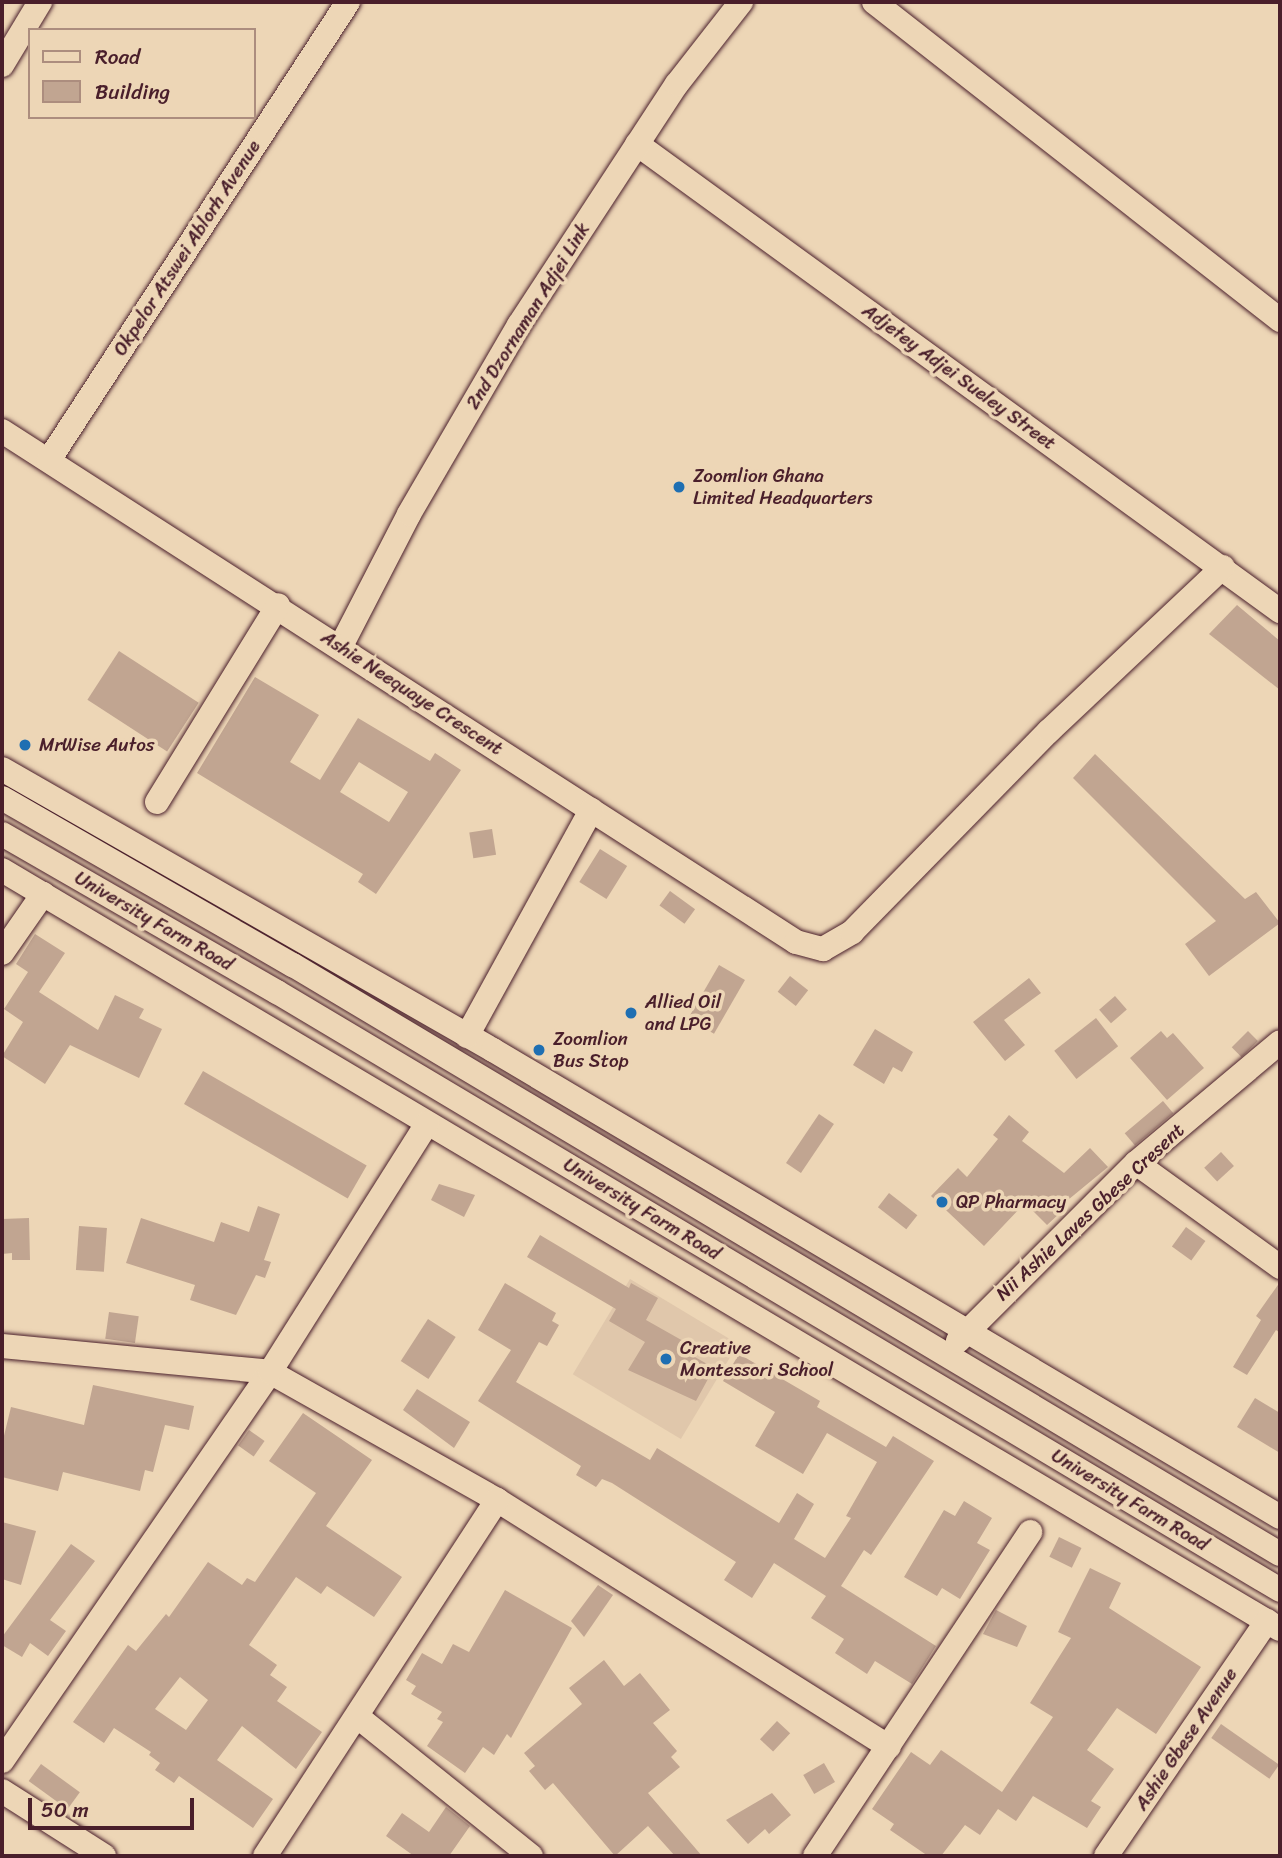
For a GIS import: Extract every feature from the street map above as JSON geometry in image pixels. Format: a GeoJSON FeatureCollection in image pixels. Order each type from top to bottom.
{"type":"FeatureCollection","features":[{"type":"Feature","properties":{"kind":"street"},"geometry":{"type":"LineString","coordinates":[[2,65],[40,2]]}},
{"type":"Feature","properties":{"kind":"street","name":"Okpelor Atswei Ablorh Avenue"},"geometry":{"type":"LineString","coordinates":[[49,460],[348,2]]}},
{"type":"Feature","properties":{"kind":"street","name":"2nd Dzornaman Adjei Link"},"geometry":{"type":"LineString","coordinates":[[341,646],[409,514],[519,325],[637,144],[741,2]]}},
{"type":"Feature","properties":{"kind":"street"},"geometry":{"type":"LineString","coordinates":[[874,2],[1280,320]]}},
{"type":"Feature","properties":{"kind":"street","name":"Adjetey Adjei Sueley Street"},"geometry":{"type":"LineString","coordinates":[[637,144],[1280,611]]}},
{"type":"Feature","properties":{"kind":"street","name":"Ashie Neequaye Crescent"},"geometry":{"type":"LineString","coordinates":[[2,431],[278,605],[796,942],[823,949],[852,932],[1049,731],[1223,568]]}},
{"type":"Feature","properties":{"kind":"street"},"geometry":{"type":"LineString","coordinates":[[157,802],[278,605]]}},
{"type":"Feature","properties":{"kind":"street"},"geometry":{"type":"LineString","coordinates":[[2,769],[467,1036],[1280,1517]]}},
{"type":"Feature","properties":{"kind":"street","name":"University Farm Road"},"geometry":{"type":"LineString","coordinates":[[2,798],[282,958],[1280,1554]]}},
{"type":"Feature","properties":{"kind":"street"},"geometry":{"type":"LineString","coordinates":[[467,1036],[591,810]]}},
{"type":"Feature","properties":{"kind":"street","name":"University Farm Road"},"geometry":{"type":"LineString","coordinates":[[2,834],[926,1378],[1280,1590]]}},
{"type":"Feature","properties":{"kind":"street"},"geometry":{"type":"LineString","coordinates":[[2,870],[1274,1625]]}},
{"type":"Feature","properties":{"kind":"street"},"geometry":{"type":"LineString","coordinates":[[2,953],[43,894]]}},
{"type":"Feature","properties":{"kind":"street","name":"Nii Ashie Laves Gbese Cresent"},"geometry":{"type":"LineString","coordinates":[[926,1378],[967,1330],[1136,1164],[1280,1042]]}},
{"type":"Feature","properties":{"kind":"street"},"geometry":{"type":"LineString","coordinates":[[2,1761],[270,1372],[427,1124]]}},
{"type":"Feature","properties":{"kind":"street"},"geometry":{"type":"LineString","coordinates":[[1136,1164],[1280,1267]]}},
{"type":"Feature","properties":{"kind":"street"},"geometry":{"type":"LineString","coordinates":[[2,1346],[270,1372],[497,1500],[890,1747]]}},
{"type":"Feature","properties":{"kind":"street"},"geometry":{"type":"LineString","coordinates":[[265,1856],[497,1500]]}},
{"type":"Feature","properties":{"kind":"street"},"geometry":{"type":"LineString","coordinates":[[815,1856],[890,1747],[1030,1532]]}},
{"type":"Feature","properties":{"kind":"street","name":"Ashie Gbese Avenue"},"geometry":{"type":"LineString","coordinates":[[1106,1856],[1274,1625]]}},
{"type":"Feature","properties":{"kind":"street"},"geometry":{"type":"LineString","coordinates":[[358,1717],[531,1856]]}},
{"type":"Feature","properties":{"kind":"street"},"geometry":{"type":"LineString","coordinates":[[2,1791],[104,1856]]}},
{"type":"Feature","properties":{"kind":"shaded area"},"geometry":{"type":"Polygon","coordinates":[[[630,1279],[738,1344],[681,1439],[573,1374],[630,1279]]]}},
{"type":"Feature","properties":{"kind":"building"},"geometry":{"type":"Polygon","coordinates":[[[1237,605],[1280,641],[1280,690],[1209,634],[1237,605]]]}},
{"type":"Feature","properties":{"kind":"building"},"geometry":{"type":"Polygon","coordinates":[[[119,651],[199,703],[167,751],[87,700],[119,651]]]}},
{"type":"Feature","properties":{"kind":"building"},"geometry":{"type":"Polygon","coordinates":[[[255,677],[319,715],[290,762],[320,780],[358,718],[430,761],[435,753],[461,770],[376,894],[358,882],[363,874],[197,773],[255,677]],[[359,762],[340,792],[389,822],[408,792],[359,762]]]}},
{"type":"Feature","properties":{"kind":"building"},"geometry":{"type":"Polygon","coordinates":[[[1095,754],[1245,899],[1256,892],[1280,923],[1209,976],[1185,944],[1216,921],[1073,778],[1095,754]]]}},
{"type":"Feature","properties":{"kind":"building"},"geometry":{"type":"Polygon","coordinates":[[[492,829],[496,855],[473,858],[469,833],[492,829]]]}},
{"type":"Feature","properties":{"kind":"building"},"geometry":{"type":"Polygon","coordinates":[[[600,849],[627,866],[606,899],[579,882],[600,849]]]}},
{"type":"Feature","properties":{"kind":"building"},"geometry":{"type":"Polygon","coordinates":[[[670,891],[695,909],[684,924],[659,906],[670,891]]]}},
{"type":"Feature","properties":{"kind":"building"},"geometry":{"type":"Polygon","coordinates":[[[35,934],[65,953],[39,992],[98,1030],[115,995],[144,1009],[139,1018],[162,1029],[139,1078],[70,1045],[45,1084],[2,1056],[23,1022],[4,1009],[28,972],[16,964],[35,934]]]}},
{"type":"Feature","properties":{"kind":"building"},"geometry":{"type":"Polygon","coordinates":[[[719,965],[745,980],[714,1034],[688,1019],[719,965]]]}},
{"type":"Feature","properties":{"kind":"building"},"geometry":{"type":"Polygon","coordinates":[[[790,976],[808,990],[796,1006],[778,992],[790,976]]]}},
{"type":"Feature","properties":{"kind":"building"},"geometry":{"type":"Polygon","coordinates":[[[1029,978],[1041,993],[1004,1020],[1025,1045],[1005,1061],[973,1022],[1029,978]]]}},
{"type":"Feature","properties":{"kind":"building"},"geometry":{"type":"Polygon","coordinates":[[[1115,996],[1127,1010],[1111,1023],[1099,1010],[1115,996]]]}},
{"type":"Feature","properties":{"kind":"building"},"geometry":{"type":"Polygon","coordinates":[[[1096,1018],[1118,1046],[1076,1079],[1054,1051],[1096,1018]]]}},
{"type":"Feature","properties":{"kind":"building"},"geometry":{"type":"Polygon","coordinates":[[[875,1029],[913,1052],[902,1072],[893,1067],[884,1084],[853,1065],[875,1029]]]}},
{"type":"Feature","properties":{"kind":"building"},"geometry":{"type":"Polygon","coordinates":[[[1161,1031],[1167,1038],[1173,1033],[1204,1068],[1167,1100],[1130,1058],[1161,1031]]]}},
{"type":"Feature","properties":{"kind":"building"},"geometry":{"type":"Polygon","coordinates":[[[1248,1031],[1258,1041],[1242,1057],[1232,1047],[1248,1031]]]}},
{"type":"Feature","properties":{"kind":"building"},"geometry":{"type":"Polygon","coordinates":[[[203,1071],[367,1166],[348,1198],[184,1104],[203,1071]]]}},
{"type":"Feature","properties":{"kind":"building"},"geometry":{"type":"Polygon","coordinates":[[[1163,1101],[1173,1113],[1135,1145],[1125,1133],[1163,1101]]]}},
{"type":"Feature","properties":{"kind":"building"},"geometry":{"type":"Polygon","coordinates":[[[819,1114],[834,1124],[801,1173],[786,1163],[819,1114]]]}},
{"type":"Feature","properties":{"kind":"building"},"geometry":{"type":"Polygon","coordinates":[[[1009,1115],[1029,1132],[1022,1141],[1064,1173],[1090,1148],[1108,1167],[1057,1209],[1060,1213],[1047,1225],[1025,1203],[984,1246],[931,1196],[958,1168],[967,1177],[998,1139],[993,1135],[1009,1115]]]}},
{"type":"Feature","properties":{"kind":"building"},"geometry":{"type":"Polygon","coordinates":[[[1221,1152],[1234,1166],[1217,1182],[1204,1168],[1221,1152]]]}},
{"type":"Feature","properties":{"kind":"building"},"geometry":{"type":"Polygon","coordinates":[[[439,1184],[475,1195],[464,1217],[431,1200],[439,1184]]]}},
{"type":"Feature","properties":{"kind":"building"},"geometry":{"type":"Polygon","coordinates":[[[889,1193],[917,1215],[906,1229],[878,1207],[889,1193]]]}},
{"type":"Feature","properties":{"kind":"building"},"geometry":{"type":"Polygon","coordinates":[[[258,1206],[280,1214],[264,1260],[271,1262],[265,1278],[256,1275],[236,1315],[190,1300],[195,1285],[126,1263],[141,1218],[214,1242],[221,1222],[249,1232],[258,1206]]]}},
{"type":"Feature","properties":{"kind":"building"},"geometry":{"type":"Polygon","coordinates":[[[29,1218],[30,1260],[12,1260],[12,1253],[2,1254],[2,1219],[29,1218]]]}},
{"type":"Feature","properties":{"kind":"building"},"geometry":{"type":"Polygon","coordinates":[[[79,1226],[107,1228],[104,1272],[76,1270],[79,1226]]]}},
{"type":"Feature","properties":{"kind":"building"},"geometry":{"type":"Polygon","coordinates":[[[1186,1227],[1205,1241],[1191,1261],[1172,1246],[1186,1227]]]}},
{"type":"Feature","properties":{"kind":"building"},"geometry":{"type":"Polygon","coordinates":[[[540,1235],[629,1288],[631,1283],[658,1298],[646,1320],[692,1346],[688,1353],[714,1368],[696,1401],[628,1370],[645,1342],[609,1321],[616,1309],[527,1257],[540,1235]]]}},
{"type":"Feature","properties":{"kind":"building"},"geometry":{"type":"Polygon","coordinates":[[[1280,1282],[1280,1333],[1276,1330],[1247,1375],[1233,1367],[1261,1320],[1256,1316],[1280,1282]]]}},
{"type":"Feature","properties":{"kind":"building"},"geometry":{"type":"Polygon","coordinates":[[[505,1283],[556,1313],[552,1321],[559,1325],[547,1346],[539,1342],[516,1382],[650,1460],[657,1448],[779,1523],[797,1493],[814,1504],[794,1539],[825,1558],[851,1518],[846,1516],[877,1462],[827,1433],[803,1474],[755,1446],[775,1412],[723,1381],[739,1354],[820,1401],[817,1407],[886,1447],[893,1436],[934,1461],[871,1555],[864,1550],[841,1586],[936,1646],[912,1684],[875,1661],[867,1674],[835,1653],[844,1639],[811,1618],[826,1596],[774,1563],[752,1598],[724,1580],[736,1562],[612,1483],[602,1479],[596,1487],[576,1475],[581,1466],[478,1401],[511,1350],[478,1330],[505,1283]]]}},
{"type":"Feature","properties":{"kind":"building"},"geometry":{"type":"Polygon","coordinates":[[[109,1312],[139,1316],[135,1343],[105,1339],[109,1312]]]}},
{"type":"Feature","properties":{"kind":"building"},"geometry":{"type":"Polygon","coordinates":[[[428,1319],[456,1337],[428,1379],[401,1361],[428,1319]]]}},
{"type":"Feature","properties":{"kind":"building"},"geometry":{"type":"Polygon","coordinates":[[[93,1385],[194,1406],[189,1430],[165,1425],[153,1472],[145,1470],[140,1491],[63,1472],[58,1491],[2,1477],[2,1444],[11,1407],[84,1425],[93,1385]]]}},
{"type":"Feature","properties":{"kind":"building"},"geometry":{"type":"Polygon","coordinates":[[[417,1389],[470,1422],[454,1448],[403,1410],[417,1389]]]}},
{"type":"Feature","properties":{"kind":"building"},"geometry":{"type":"Polygon","coordinates":[[[1255,1398],[1280,1413],[1280,1453],[1237,1427],[1255,1398]]]}},
{"type":"Feature","properties":{"kind":"building"},"geometry":{"type":"Polygon","coordinates":[[[303,1413],[372,1460],[326,1526],[402,1577],[374,1617],[327,1586],[321,1594],[296,1577],[249,1645],[277,1665],[270,1675],[287,1687],[277,1701],[322,1732],[296,1769],[242,1726],[217,1760],[273,1799],[253,1828],[179,1776],[174,1783],[155,1770],[160,1763],[149,1755],[151,1752],[114,1728],[104,1743],[73,1722],[128,1645],[136,1651],[166,1614],[169,1617],[208,1562],[242,1585],[247,1578],[255,1582],[316,1493],[269,1461],[303,1413]],[[180,1677],[155,1709],[186,1730],[208,1700],[180,1677]]]}},
{"type":"Feature","properties":{"kind":"building"},"geometry":{"type":"Polygon","coordinates":[[[249,1430],[265,1441],[254,1456],[238,1446],[249,1430]]]}},
{"type":"Feature","properties":{"kind":"building"},"geometry":{"type":"Polygon","coordinates":[[[964,1501],[992,1518],[977,1543],[990,1550],[960,1599],[942,1588],[937,1596],[904,1577],[944,1510],[955,1516],[964,1501]]]}},
{"type":"Feature","properties":{"kind":"building"},"geometry":{"type":"Polygon","coordinates":[[[2,1522],[36,1531],[21,1585],[2,1579],[2,1522]]]}},
{"type":"Feature","properties":{"kind":"building"},"geometry":{"type":"Polygon","coordinates":[[[1059,1537],[1081,1548],[1072,1568],[1049,1557],[1059,1537]]]}},
{"type":"Feature","properties":{"kind":"building"},"geometry":{"type":"Polygon","coordinates":[[[71,1544],[95,1561],[50,1620],[66,1631],[48,1656],[30,1643],[22,1657],[2,1645],[2,1637],[71,1544]]]}},
{"type":"Feature","properties":{"kind":"building"},"geometry":{"type":"Polygon","coordinates":[[[1090,1568],[1121,1583],[1109,1608],[1201,1667],[1156,1734],[1117,1708],[1087,1750],[1114,1769],[1091,1801],[1101,1807],[1087,1828],[1033,1796],[1016,1821],[998,1809],[980,1835],[965,1825],[941,1856],[928,1856],[890,1830],[894,1824],[872,1809],[911,1752],[930,1765],[941,1750],[1002,1792],[1053,1717],[1030,1703],[1071,1638],[1058,1632],[1090,1568]]]}},
{"type":"Feature","properties":{"kind":"building"},"geometry":{"type":"Polygon","coordinates":[[[598,1585],[613,1595],[584,1637],[571,1621],[598,1585]]]}},
{"type":"Feature","properties":{"kind":"building"},"geometry":{"type":"Polygon","coordinates":[[[505,1590],[572,1628],[511,1738],[507,1734],[494,1755],[483,1747],[465,1773],[427,1746],[443,1722],[437,1719],[442,1712],[411,1694],[416,1686],[406,1680],[422,1653],[442,1664],[453,1644],[469,1652],[505,1590]]]}},
{"type":"Feature","properties":{"kind":"building"},"geometry":{"type":"Polygon","coordinates":[[[996,1610],[1027,1626],[1017,1647],[983,1634],[996,1610]]]}},
{"type":"Feature","properties":{"kind":"building"},"geometry":{"type":"Polygon","coordinates":[[[604,1660],[624,1686],[640,1673],[670,1710],[653,1723],[677,1751],[671,1757],[680,1767],[648,1793],[702,1856],[675,1856],[648,1826],[615,1856],[553,1783],[545,1790],[529,1771],[535,1766],[524,1753],[582,1704],[569,1688],[604,1660]]]}},
{"type":"Feature","properties":{"kind":"building"},"geometry":{"type":"Polygon","coordinates":[[[777,1721],[790,1733],[773,1752],[760,1739],[777,1721]]]}},
{"type":"Feature","properties":{"kind":"building"},"geometry":{"type":"Polygon","coordinates":[[[1221,1724],[1279,1765],[1269,1779],[1211,1738],[1221,1724]]]}},
{"type":"Feature","properties":{"kind":"building"},"geometry":{"type":"Polygon","coordinates":[[[824,1763],[835,1782],[814,1794],[803,1775],[824,1763]]]}},
{"type":"Feature","properties":{"kind":"building"},"geometry":{"type":"Polygon","coordinates":[[[41,1764],[80,1792],[67,1809],[29,1781],[41,1764]]]}},
{"type":"Feature","properties":{"kind":"building"},"geometry":{"type":"Polygon","coordinates":[[[772,1793],[791,1815],[769,1834],[765,1829],[748,1844],[726,1820],[772,1793]]]}},
{"type":"Feature","properties":{"kind":"building"},"geometry":{"type":"Polygon","coordinates":[[[446,1807],[470,1826],[449,1856],[414,1856],[386,1836],[402,1813],[429,1832],[446,1807]]]}},
{"type":"Feature","properties":{"kind":"place","name":"Zoomlion Ghana Limited Headquarters"},"geometry":{"type":"Point","coordinates":[679,487]}},
{"type":"Feature","properties":{"kind":"place","name":"MrWise Autos"},"geometry":{"type":"Point","coordinates":[25,745]}},
{"type":"Feature","properties":{"kind":"place","name":"Allied Oil and LPG"},"geometry":{"type":"Point","coordinates":[631,1013]}},
{"type":"Feature","properties":{"kind":"place","name":"Zoomlion Bus Stop"},"geometry":{"type":"Point","coordinates":[539,1050]}},
{"type":"Feature","properties":{"kind":"place","name":"QP Pharmacy"},"geometry":{"type":"Point","coordinates":[942,1202]}},
{"type":"Feature","properties":{"kind":"place","name":"Creative Montessori School"},"geometry":{"type":"Point","coordinates":[666,1359]}}]}
